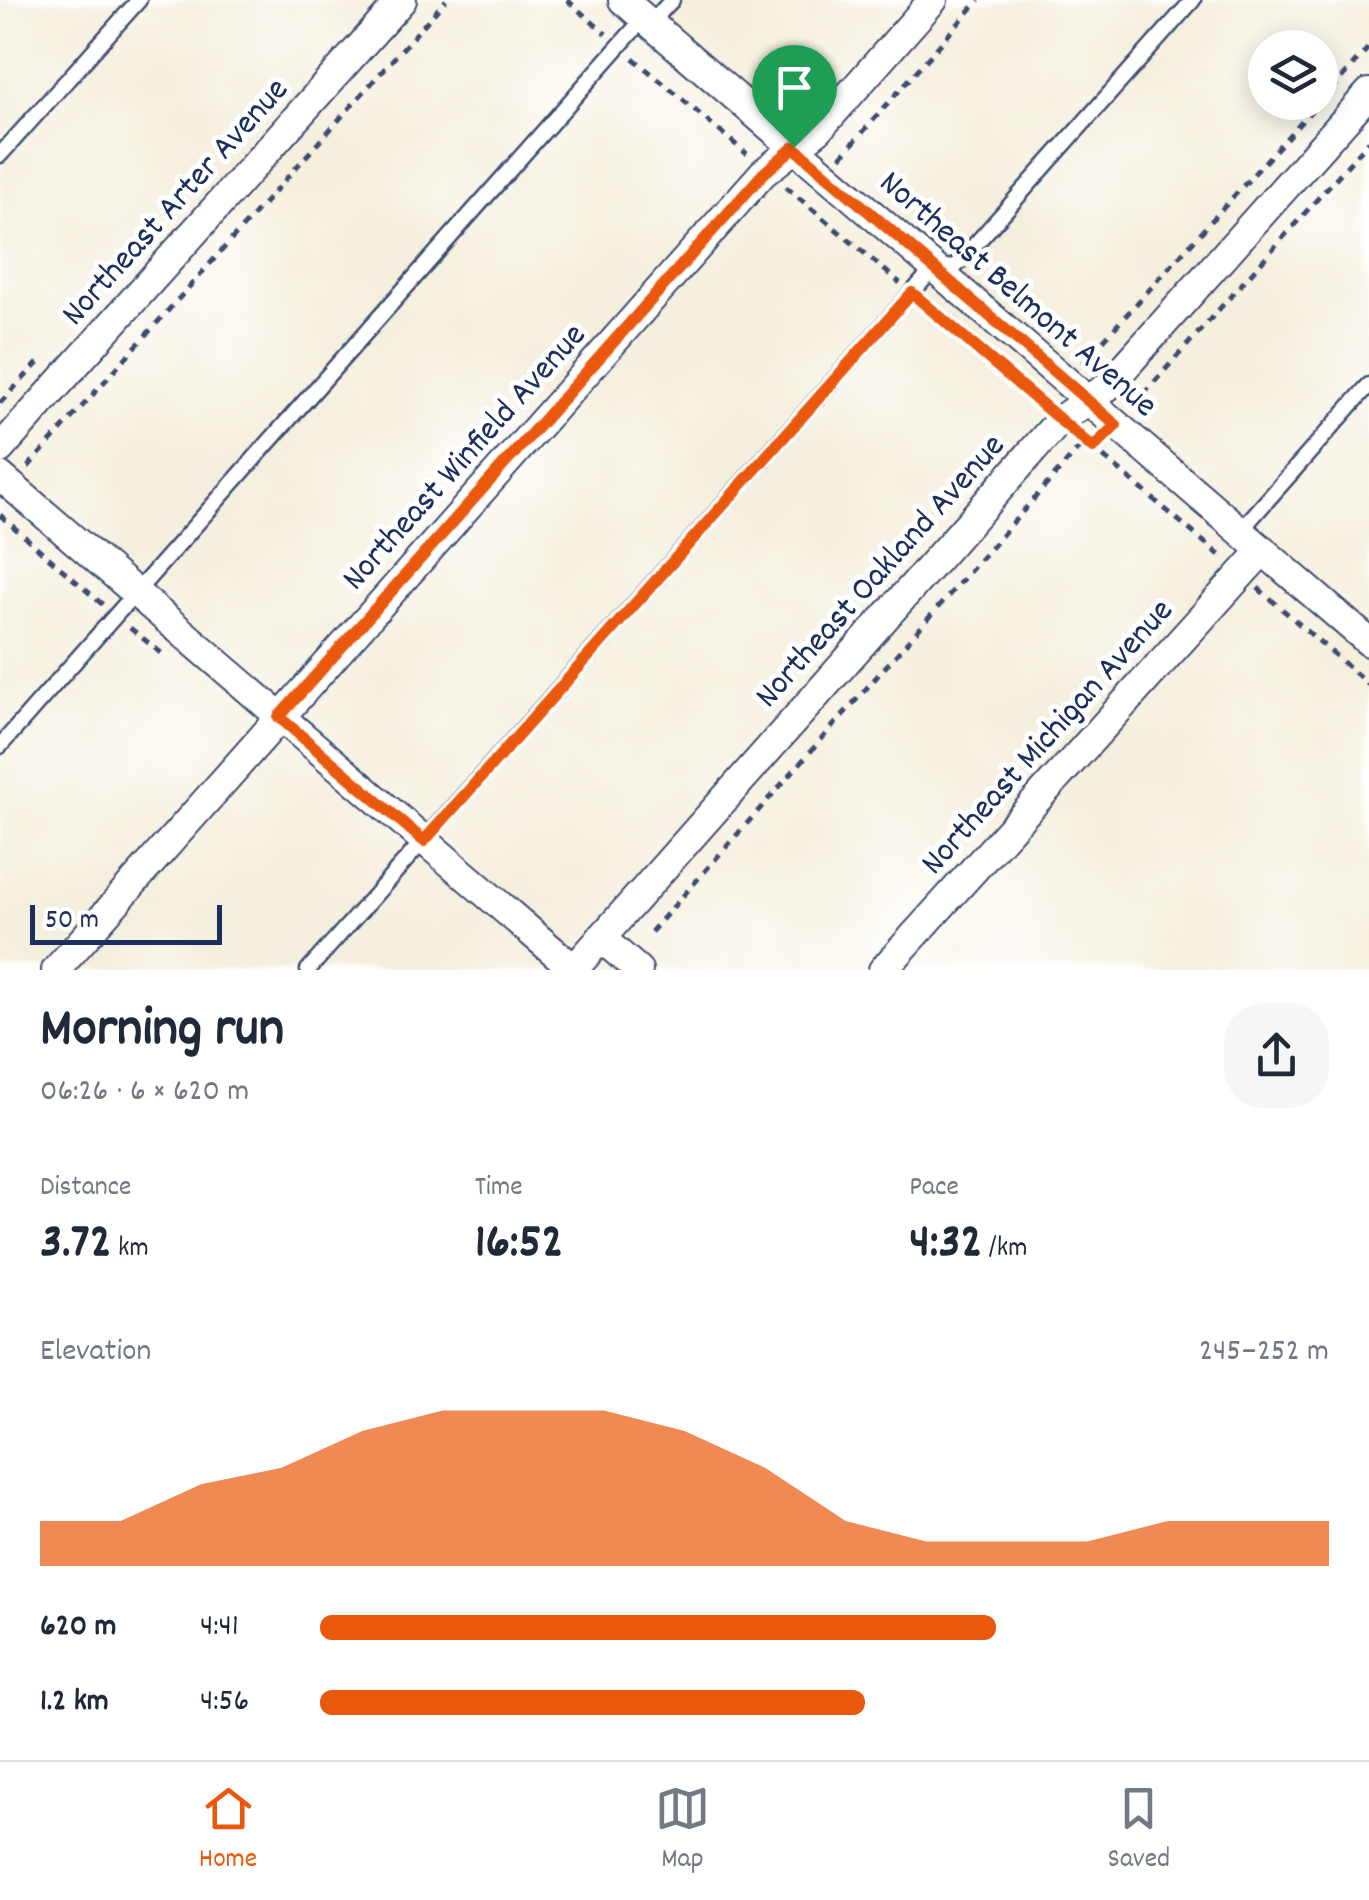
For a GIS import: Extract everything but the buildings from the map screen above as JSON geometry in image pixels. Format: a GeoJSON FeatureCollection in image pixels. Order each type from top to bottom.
{"type":"FeatureCollection","features":[{"type":"Feature","properties":{"kind":"street","name":"Northeast Arter Avenue"},"geometry":{"type":"LineString","coordinates":[[0,449],[402,0]]}},
{"type":"Feature","properties":{"kind":"street","name":"Northeast Winfield Avenue"},"geometry":{"type":"LineString","coordinates":[[56,970],[767,170],[819,129],[933,0]]}},
{"type":"Feature","properties":{"kind":"street","name":"Northeast Belmont Avenue"},"geometry":{"type":"LineString","coordinates":[[633,9],[1369,642]]}},
{"type":"Feature","properties":{"kind":"street","name":"Northeast Oakland Avenue"},"geometry":{"type":"LineString","coordinates":[[573,970],[1060,420],[1107,386],[1369,93]]}},
{"type":"Feature","properties":{"kind":"street"},"geometry":{"type":"LineString","coordinates":[[5,481],[573,970]]}},
{"type":"Feature","properties":{"kind":"street","name":"Northeast Michigan Avenue"},"geometry":{"type":"LineString","coordinates":[[883,970],[1263,550]]}},
{"type":"Feature","properties":{"kind":"street"},"geometry":{"type":"LineString","coordinates":[[601,938],[638,970]]}},
{"type":"Feature","properties":{"kind":"lane"},"geometry":{"type":"LineString","coordinates":[[0,155],[139,0]]}},
{"type":"Feature","properties":{"kind":"lane"},"geometry":{"type":"LineString","coordinates":[[0,746],[619,46],[633,9],[658,14],[672,0]]}},
{"type":"Feature","properties":{"kind":"lane"},"geometry":{"type":"LineString","coordinates":[[308,970],[934,268],[955,267],[1193,0]]}},
{"type":"Feature","properties":{"kind":"lane"},"geometry":{"type":"LineString","coordinates":[[1240,531],[1369,385]]}},
{"type":"Feature","properties":{"kind":"path"},"geometry":{"type":"LineString","coordinates":[[5,481],[446,0]]}},
{"type":"Feature","properties":{"kind":"path"},"geometry":{"type":"LineString","coordinates":[[567,0],[1369,685]]}},
{"type":"Feature","properties":{"kind":"path"},"geometry":{"type":"LineString","coordinates":[[802,200],[979,0]]}},
{"type":"Feature","properties":{"kind":"path"},"geometry":{"type":"LineString","coordinates":[[1338,82],[1369,47]]}},
{"type":"Feature","properties":{"kind":"path"},"geometry":{"type":"LineString","coordinates":[[651,932],[1078,450],[1093,448],[1116,425],[1369,141]]}},
{"type":"Feature","properties":{"kind":"route"},"geometry":{"type":"LineString","coordinates":[[794,147],[1116,425],[1093,448],[912,293],[424,841],[279,717],[763,174],[794,147]]}}]}
